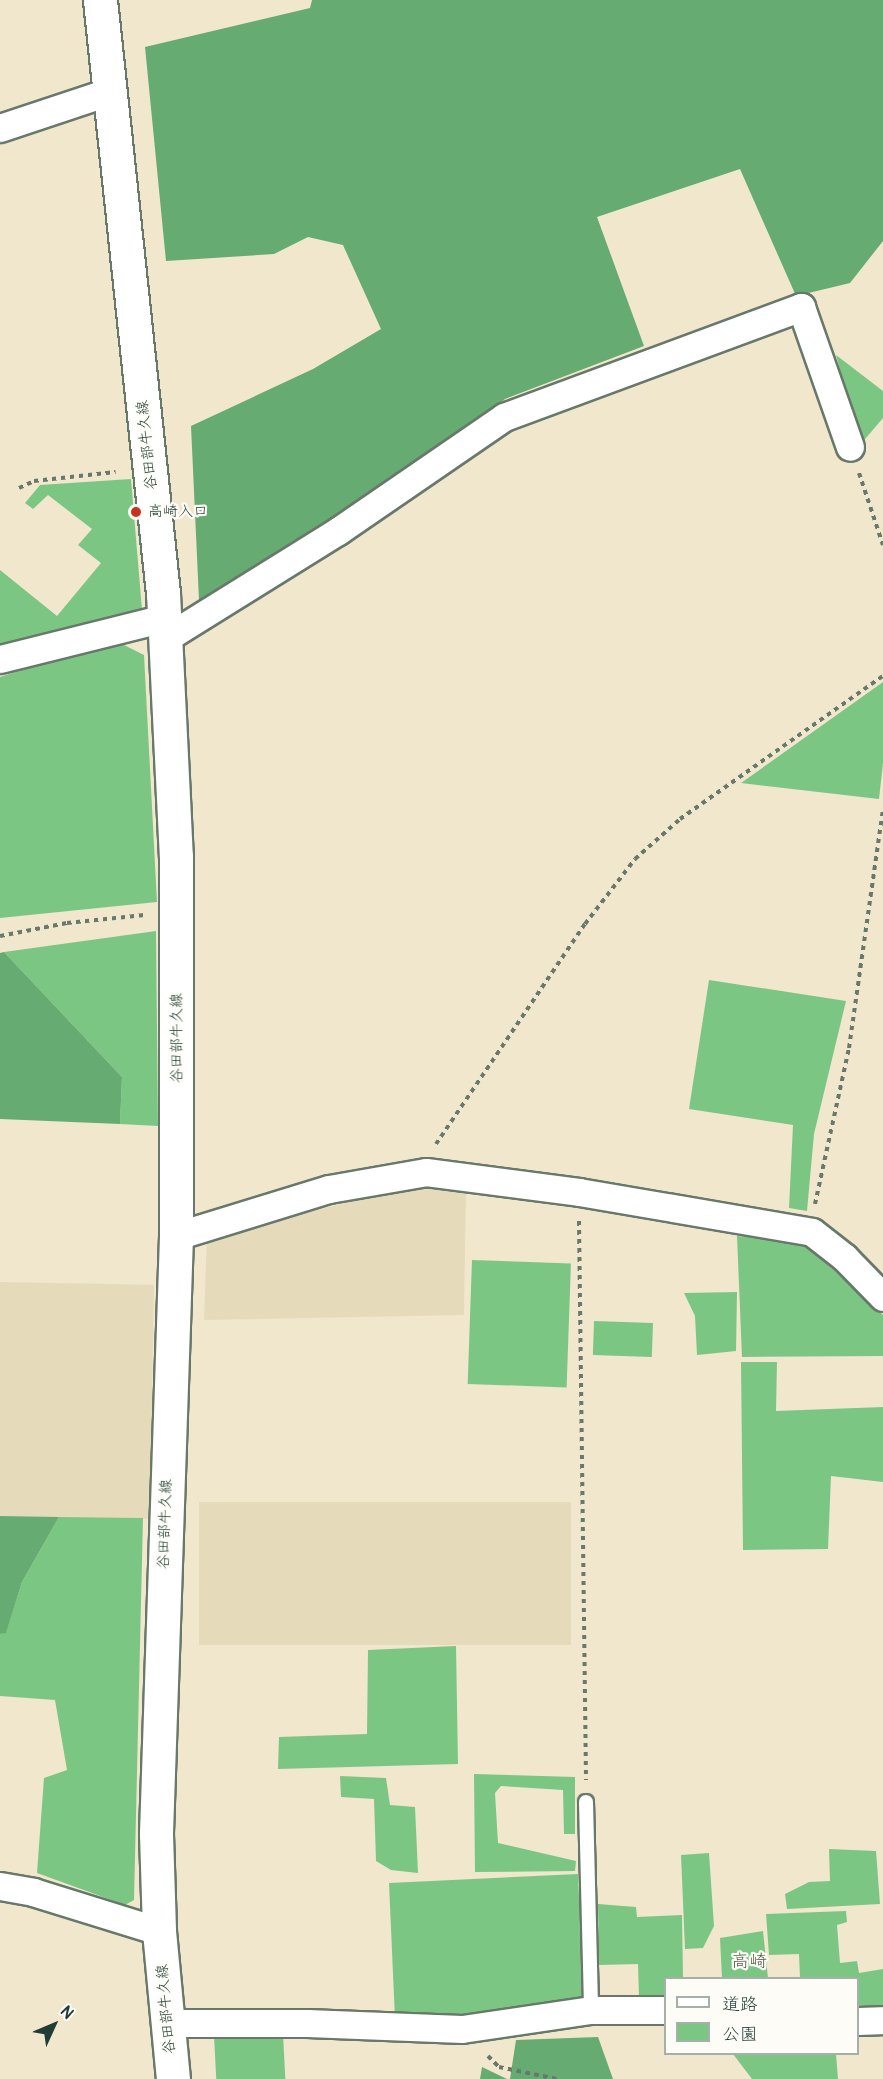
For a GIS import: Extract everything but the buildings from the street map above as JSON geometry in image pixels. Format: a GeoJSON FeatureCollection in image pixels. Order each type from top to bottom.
{"type":"FeatureCollection","features":[{"type":"Feature","properties":{"kind":"main road","name":"谷田部牛久線"},"geometry":{"type":"LineString","coordinates":[[100,0],[165,628],[176,912],[176,1236],[158,1688],[159,1931],[173,2079]]}},
{"type":"Feature","properties":{"kind":"street"},"geometry":{"type":"LineString","coordinates":[[0,128],[111,91]]}},
{"type":"Feature","properties":{"kind":"street"},"geometry":{"type":"LineString","coordinates":[[0,659],[165,628],[338,531],[504,417],[801,308],[850,447]]}},
{"type":"Feature","properties":{"kind":"street"},"geometry":{"type":"LineString","coordinates":[[176,1236],[329,1189],[426,1172],[579,1192],[812,1233],[844,1257],[883,1297]]}},
{"type":"Feature","properties":{"kind":"street"},"geometry":{"type":"LineString","coordinates":[[0,1886],[33,1892],[159,1931]]}},
{"type":"Feature","properties":{"kind":"street"},"geometry":{"type":"LineString","coordinates":[[166,2023],[307,2023],[462,2029],[591,2010],[664,2010]]}},
{"type":"Feature","properties":{"kind":"street"},"geometry":{"type":"LineString","coordinates":[[859,2021],[883,2020]]}},
{"type":"Feature","properties":{"kind":"lane"},"geometry":{"type":"LineString","coordinates":[[586,1802],[591,2010]]}},
{"type":"Feature","properties":{"kind":"path"},"geometry":{"type":"LineString","coordinates":[[850,447],[883,545]]}},
{"type":"Feature","properties":{"kind":"path"},"geometry":{"type":"LineString","coordinates":[[19,488],[34,481],[149,468]]}},
{"type":"Feature","properties":{"kind":"path"},"geometry":{"type":"LineString","coordinates":[[426,1172],[431,1151],[585,924],[635,859],[680,819],[883,676]]}},
{"type":"Feature","properties":{"kind":"path"},"geometry":{"type":"LineString","coordinates":[[812,1233],[849,1048],[883,808]]}},
{"type":"Feature","properties":{"kind":"path"},"geometry":{"type":"LineString","coordinates":[[0,936],[67,923],[176,912]]}},
{"type":"Feature","properties":{"kind":"path"},"geometry":{"type":"LineString","coordinates":[[579,1192],[586,1802]]}},
{"type":"Feature","properties":{"kind":"path"},"geometry":{"type":"LineString","coordinates":[[462,2029],[499,2067],[557,2079]]}},
{"type":"Feature","properties":{"kind":"shaded area"},"geometry":{"type":"Polygon","coordinates":[[[410,1188],[466,1189],[464,1315],[204,1320],[207,1236],[410,1188]]]}},
{"type":"Feature","properties":{"kind":"shaded area"},"geometry":{"type":"Polygon","coordinates":[[[0,1282],[154,1285],[150,1519],[0,1516],[0,1282]]]}},
{"type":"Feature","properties":{"kind":"shaded area"},"geometry":{"type":"Polygon","coordinates":[[[199,1502],[571,1502],[571,1645],[199,1645],[199,1502]]]}},
{"type":"Feature","properties":{"kind":"green space"},"geometry":{"type":"Polygon","coordinates":[[[312,0],[883,0],[883,241],[850,283],[796,296],[740,169],[597,217],[644,346],[505,399],[413,478],[199,600],[191,426],[313,369],[381,329],[343,245],[308,237],[274,254],[166,261],[145,47],[310,8],[312,0]]]}},
{"type":"Feature","properties":{"kind":"green space"},"geometry":{"type":"Polygon","coordinates":[[[836,355],[883,391],[883,418],[860,445],[836,355]]]}},
{"type":"Feature","properties":{"kind":"green space"},"geometry":{"type":"Polygon","coordinates":[[[131,479],[142,610],[0,648],[0,570],[57,616],[101,563],[78,545],[92,529],[48,495],[33,509],[25,503],[40,485],[131,479]]]}},
{"type":"Feature","properties":{"kind":"green space"},"geometry":{"type":"Polygon","coordinates":[[[114,640],[144,655],[157,902],[0,918],[0,677],[114,640]]]}},
{"type":"Feature","properties":{"kind":"green space"},"geometry":{"type":"Polygon","coordinates":[[[883,682],[883,763],[879,799],[741,783],[883,682]]]}},
{"type":"Feature","properties":{"kind":"green space"},"geometry":{"type":"Polygon","coordinates":[[[156,931],[158,1126],[120,1124],[122,1077],[4,952],[156,931]]]}},
{"type":"Feature","properties":{"kind":"green space"},"geometry":{"type":"Polygon","coordinates":[[[4,952],[122,1077],[120,1124],[0,1119],[0,953],[4,952]]]}},
{"type":"Feature","properties":{"kind":"green space"},"geometry":{"type":"Polygon","coordinates":[[[709,980],[846,1001],[814,1134],[807,1211],[789,1208],[793,1125],[689,1109],[709,980]]]}},
{"type":"Feature","properties":{"kind":"green space"},"geometry":{"type":"Polygon","coordinates":[[[737,1236],[798,1240],[823,1260],[883,1315],[883,1356],[742,1357],[737,1236]]]}},
{"type":"Feature","properties":{"kind":"green space"},"geometry":{"type":"Polygon","coordinates":[[[472,1260],[571,1263],[567,1387],[468,1384],[472,1260]]]}},
{"type":"Feature","properties":{"kind":"green space"},"geometry":{"type":"Polygon","coordinates":[[[737,1292],[736,1351],[697,1355],[695,1316],[684,1293],[737,1292]]]}},
{"type":"Feature","properties":{"kind":"green space"},"geometry":{"type":"Polygon","coordinates":[[[594,1321],[653,1323],[652,1357],[593,1355],[594,1321]]]}},
{"type":"Feature","properties":{"kind":"green space"},"geometry":{"type":"Polygon","coordinates":[[[741,1362],[777,1362],[776,1411],[883,1407],[883,1482],[831,1476],[828,1549],[743,1550],[741,1362]]]}},
{"type":"Feature","properties":{"kind":"green space"},"geometry":{"type":"Polygon","coordinates":[[[0,1516],[59,1517],[22,1582],[6,1633],[0,1634],[0,1516]]]}},
{"type":"Feature","properties":{"kind":"green space"},"geometry":{"type":"Polygon","coordinates":[[[59,1517],[143,1518],[134,1900],[125,1905],[37,1873],[44,1778],[67,1770],[55,1700],[0,1696],[0,1634],[6,1632],[22,1582],[59,1517]]]}},
{"type":"Feature","properties":{"kind":"green space"},"geometry":{"type":"Polygon","coordinates":[[[456,1646],[458,1764],[278,1769],[279,1737],[367,1734],[368,1650],[456,1646]]]}},
{"type":"Feature","properties":{"kind":"green space"},"geometry":{"type":"Polygon","coordinates":[[[474,1774],[575,1777],[575,1834],[564,1834],[563,1790],[501,1786],[495,1793],[498,1843],[576,1861],[575,1871],[475,1872],[474,1774]]]}},
{"type":"Feature","properties":{"kind":"green space"},"geometry":{"type":"Polygon","coordinates":[[[340,1776],[386,1778],[390,1805],[415,1807],[418,1873],[391,1870],[376,1861],[374,1799],[341,1797],[340,1776]]]}},
{"type":"Feature","properties":{"kind":"green space"},"geometry":{"type":"Polygon","coordinates":[[[829,1849],[876,1851],[880,1904],[787,1909],[785,1894],[809,1882],[830,1881],[829,1849]]]}},
{"type":"Feature","properties":{"kind":"green space"},"geometry":{"type":"Polygon","coordinates":[[[709,1853],[714,1926],[703,1948],[685,1949],[681,1855],[709,1853]]]}},
{"type":"Feature","properties":{"kind":"green space"},"geometry":{"type":"Polygon","coordinates":[[[578,1874],[584,2002],[473,2022],[395,2019],[389,1883],[578,1874]]]}},
{"type":"Feature","properties":{"kind":"green space"},"geometry":{"type":"Polygon","coordinates":[[[598,1904],[636,1907],[637,1917],[682,1915],[683,1977],[664,1977],[664,1999],[639,1997],[638,1964],[599,1965],[598,1904]]]}},
{"type":"Feature","properties":{"kind":"green space"},"geometry":{"type":"Polygon","coordinates":[[[846,1911],[847,1922],[837,1925],[840,1963],[857,1961],[859,1973],[883,1969],[883,2007],[859,2009],[859,1977],[800,1977],[799,1954],[769,1955],[766,1914],[846,1911]]]}},
{"type":"Feature","properties":{"kind":"green space"},"geometry":{"type":"Polygon","coordinates":[[[763,1931],[768,1977],[722,1977],[720,1938],[763,1931]]]}},
{"type":"Feature","properties":{"kind":"green space"},"geometry":{"type":"Polygon","coordinates":[[[283,2034],[285,2079],[216,2079],[214,2038],[283,2034]]]}},
{"type":"Feature","properties":{"kind":"green space"},"geometry":{"type":"Polygon","coordinates":[[[598,2037],[613,2079],[510,2079],[516,2040],[598,2037]]]}},
{"type":"Feature","properties":{"kind":"green space"},"geometry":{"type":"Polygon","coordinates":[[[734,2055],[836,2055],[838,2079],[752,2079],[734,2055]]]}},
{"type":"Feature","properties":{"kind":"green space"},"geometry":{"type":"Polygon","coordinates":[[[482,2067],[507,2079],[480,2079],[482,2067]]]}},
{"type":"Feature","properties":{"kind":"place","name":"高崎入口"},"geometry":{"type":"Point","coordinates":[136,512]}},
{"type":"Feature","properties":{"kind":"district","name":"高崎"},"geometry":{"type":"Point","coordinates":[749,1962]}}]}
